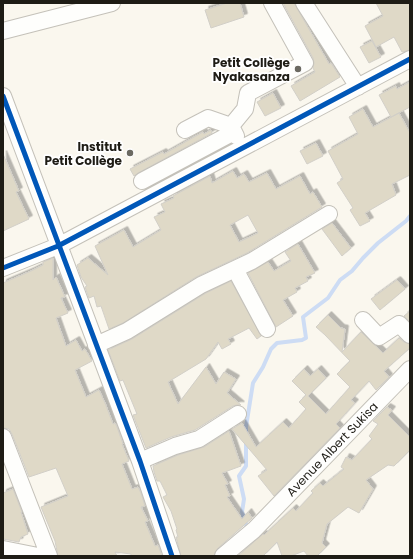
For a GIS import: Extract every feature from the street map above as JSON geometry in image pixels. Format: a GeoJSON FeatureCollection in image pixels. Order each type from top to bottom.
{"type":"FeatureCollection","features":[{"type":"Feature","properties":{"kind":"street"},"geometry":{"type":"LineString","coordinates":[[3,31],[112,3]]}},
{"type":"Feature","properties":{"kind":"street"},"geometry":{"type":"LineString","coordinates":[[142,181],[233,129],[245,109],[248,93],[305,63],[272,3]]}},
{"type":"Feature","properties":{"kind":"street"},"geometry":{"type":"LineString","coordinates":[[304,3],[358,86]]}},
{"type":"Feature","properties":{"kind":"street"},"geometry":{"type":"LineString","coordinates":[[3,268],[58,246],[410,59]]}},
{"type":"Feature","properties":{"kind":"street"},"geometry":{"type":"LineString","coordinates":[[3,96],[58,246],[140,461],[172,556]]}},
{"type":"Feature","properties":{"kind":"street"},"geometry":{"type":"LineString","coordinates":[[185,130],[208,118],[233,129],[242,148]]}},
{"type":"Feature","properties":{"kind":"street"},"geometry":{"type":"LineString","coordinates":[[96,345],[127,331],[201,285],[252,261],[329,214]]}},
{"type":"Feature","properties":{"kind":"street"},"geometry":{"type":"LineString","coordinates":[[235,269],[267,329]]}},
{"type":"Feature","properties":{"kind":"street"},"geometry":{"type":"LineString","coordinates":[[363,320],[378,337],[399,324],[410,335]]}},
{"type":"Feature","properties":{"kind":"street","name":"Avenue Albert Sukisa"},"geometry":{"type":"LineString","coordinates":[[223,556],[250,534],[410,369]]}},
{"type":"Feature","properties":{"kind":"street"},"geometry":{"type":"LineString","coordinates":[[140,461],[175,446],[199,439],[238,414]]}},
{"type":"Feature","properties":{"kind":"street"},"geometry":{"type":"LineString","coordinates":[[3,437],[49,556]]}},
{"type":"Feature","properties":{"kind":"street"},"geometry":{"type":"LineString","coordinates":[[3,549],[38,556]]}},
{"type":"Feature","properties":{"kind":"building"},"geometry":{"type":"Polygon","coordinates":[[[227,3],[240,3],[244,17],[211,28],[205,10],[227,3]]]}},
{"type":"Feature","properties":{"kind":"building"},"geometry":{"type":"Polygon","coordinates":[[[283,3],[294,3],[329,64],[331,63],[340,77],[300,101],[291,86],[315,72],[313,68],[314,63],[313,58],[283,3]]]}},
{"type":"Feature","properties":{"kind":"building"},"geometry":{"type":"Polygon","coordinates":[[[376,3],[410,3],[410,50],[402,52],[394,37],[376,47],[365,26],[383,16],[376,3]]]}},
{"type":"Feature","properties":{"kind":"building"},"geometry":{"type":"Polygon","coordinates":[[[372,41],[381,57],[369,63],[360,47],[372,41]]]}},
{"type":"Feature","properties":{"kind":"building"},"geometry":{"type":"Polygon","coordinates":[[[410,82],[410,107],[391,117],[379,95],[396,86],[397,89],[410,82]]]}},
{"type":"Feature","properties":{"kind":"building"},"geometry":{"type":"Polygon","coordinates":[[[273,93],[281,108],[265,116],[257,102],[273,93]]]}},
{"type":"Feature","properties":{"kind":"building"},"geometry":{"type":"Polygon","coordinates":[[[363,109],[373,127],[399,113],[410,133],[410,175],[392,184],[396,195],[365,213],[370,221],[360,226],[350,210],[353,208],[337,183],[343,179],[328,151],[358,134],[349,117],[363,109]]]}},
{"type":"Feature","properties":{"kind":"building"},"geometry":{"type":"Polygon","coordinates":[[[211,130],[212,133],[134,176],[130,169],[163,152],[164,154],[203,132],[204,134],[211,130]]]}},
{"type":"Feature","properties":{"kind":"building"},"geometry":{"type":"Polygon","coordinates":[[[316,143],[323,156],[307,164],[300,151],[316,143]]]}},
{"type":"Feature","properties":{"kind":"building"},"geometry":{"type":"Polygon","coordinates":[[[3,154],[19,191],[16,192],[29,219],[3,231],[3,154]]]}},
{"type":"Feature","properties":{"kind":"building"},"geometry":{"type":"Polygon","coordinates":[[[233,171],[237,178],[244,174],[249,182],[267,173],[276,189],[300,176],[310,194],[313,192],[322,207],[247,253],[196,277],[123,323],[109,329],[101,306],[97,307],[94,296],[89,298],[85,287],[87,286],[81,277],[77,265],[88,258],[108,275],[95,246],[124,230],[133,247],[161,230],[154,217],[165,212],[161,204],[174,198],[173,196],[210,176],[212,183],[233,171]],[[248,215],[230,225],[239,242],[258,233],[248,215]]]}},
{"type":"Feature","properties":{"kind":"building"},"geometry":{"type":"Polygon","coordinates":[[[332,223],[351,248],[342,256],[322,229],[332,223]]]}},
{"type":"Feature","properties":{"kind":"building"},"geometry":{"type":"Polygon","coordinates":[[[298,244],[315,273],[306,277],[308,281],[295,288],[297,292],[283,300],[293,316],[276,327],[248,273],[268,262],[274,271],[291,261],[285,252],[298,244]]]}},
{"type":"Feature","properties":{"kind":"building"},"geometry":{"type":"Polygon","coordinates":[[[53,258],[53,280],[56,277],[65,297],[61,298],[68,313],[56,318],[66,346],[76,340],[82,351],[85,349],[92,361],[75,370],[86,397],[99,390],[113,424],[115,423],[117,427],[129,461],[122,464],[132,489],[138,487],[141,493],[145,506],[141,507],[148,521],[145,522],[155,546],[158,545],[162,556],[131,556],[131,554],[115,552],[117,556],[58,556],[55,541],[41,507],[68,496],[56,468],[29,477],[12,434],[9,429],[3,428],[3,283],[43,265],[43,262],[53,258]]]}},
{"type":"Feature","properties":{"kind":"building"},"geometry":{"type":"Polygon","coordinates":[[[397,280],[405,289],[380,310],[371,299],[397,280]]]}},
{"type":"Feature","properties":{"kind":"building"},"geometry":{"type":"Polygon","coordinates":[[[231,281],[261,336],[257,339],[249,328],[228,339],[231,344],[222,349],[218,342],[206,359],[168,382],[178,404],[206,367],[216,384],[224,372],[236,379],[227,393],[241,405],[233,406],[195,430],[171,437],[146,448],[133,415],[137,414],[123,380],[120,381],[108,350],[132,339],[206,293],[231,281]]]}},
{"type":"Feature","properties":{"kind":"building"},"geometry":{"type":"Polygon","coordinates":[[[410,311],[410,322],[404,316],[410,311]]]}},
{"type":"Feature","properties":{"kind":"building"},"geometry":{"type":"Polygon","coordinates":[[[328,315],[341,328],[345,329],[342,352],[361,332],[383,353],[399,338],[410,344],[410,348],[384,371],[389,377],[376,390],[369,381],[351,400],[355,403],[336,424],[340,428],[274,496],[258,476],[267,470],[232,429],[242,423],[256,447],[283,422],[289,428],[306,409],[299,402],[306,395],[292,381],[304,369],[310,376],[318,369],[326,378],[308,396],[326,414],[350,387],[337,374],[350,361],[316,327],[328,315]]]}},
{"type":"Feature","properties":{"kind":"building"},"geometry":{"type":"Polygon","coordinates":[[[387,407],[392,410],[388,415],[410,437],[410,450],[394,466],[388,465],[366,480],[373,489],[359,513],[348,507],[327,524],[322,543],[326,547],[317,556],[308,556],[304,551],[291,556],[282,556],[277,542],[263,556],[238,556],[263,534],[264,535],[293,508],[296,511],[313,493],[311,491],[320,483],[323,486],[344,469],[341,467],[346,457],[352,460],[372,439],[369,436],[378,424],[373,421],[387,407]]]}},
{"type":"Feature","properties":{"kind":"building"},"geometry":{"type":"Polygon","coordinates":[[[229,431],[241,466],[222,473],[228,484],[225,485],[230,496],[227,497],[242,519],[248,512],[252,518],[217,549],[214,556],[181,556],[176,537],[178,537],[177,529],[171,511],[163,497],[167,495],[160,481],[157,481],[153,466],[178,455],[204,447],[229,431]]]}},
{"type":"Feature","properties":{"kind":"building"},"geometry":{"type":"Polygon","coordinates":[[[13,489],[22,512],[28,534],[21,537],[19,542],[3,539],[3,493],[13,489]]]}},
{"type":"Feature","properties":{"kind":"waterway"},"geometry":{"type":"LineString","coordinates":[[246,435],[253,383],[263,367],[271,349],[277,343],[302,340],[306,338],[303,317],[328,298],[340,280],[352,271],[378,243],[406,221],[410,216]]}},
{"type":"Feature","properties":{"kind":"waterway"},"geometry":{"type":"LineString","coordinates":[[246,441],[246,466],[239,476],[244,499],[242,512],[248,530]]}},
{"type":"Feature","properties":{"kind":"cycle path"},"geometry":{"type":"LineString","coordinates":[[3,268],[58,246],[410,59]]}},
{"type":"Feature","properties":{"kind":"cycle path"},"geometry":{"type":"LineString","coordinates":[[3,96],[140,461],[172,556]]}},
{"type":"Feature","properties":{"kind":"place","name":"Petit Collège Nyakasanza"},"geometry":{"type":"Point","coordinates":[298,69]}},
{"type":"Feature","properties":{"kind":"place","name":"Institut Petit Collège"},"geometry":{"type":"Point","coordinates":[130,153]}}]}
